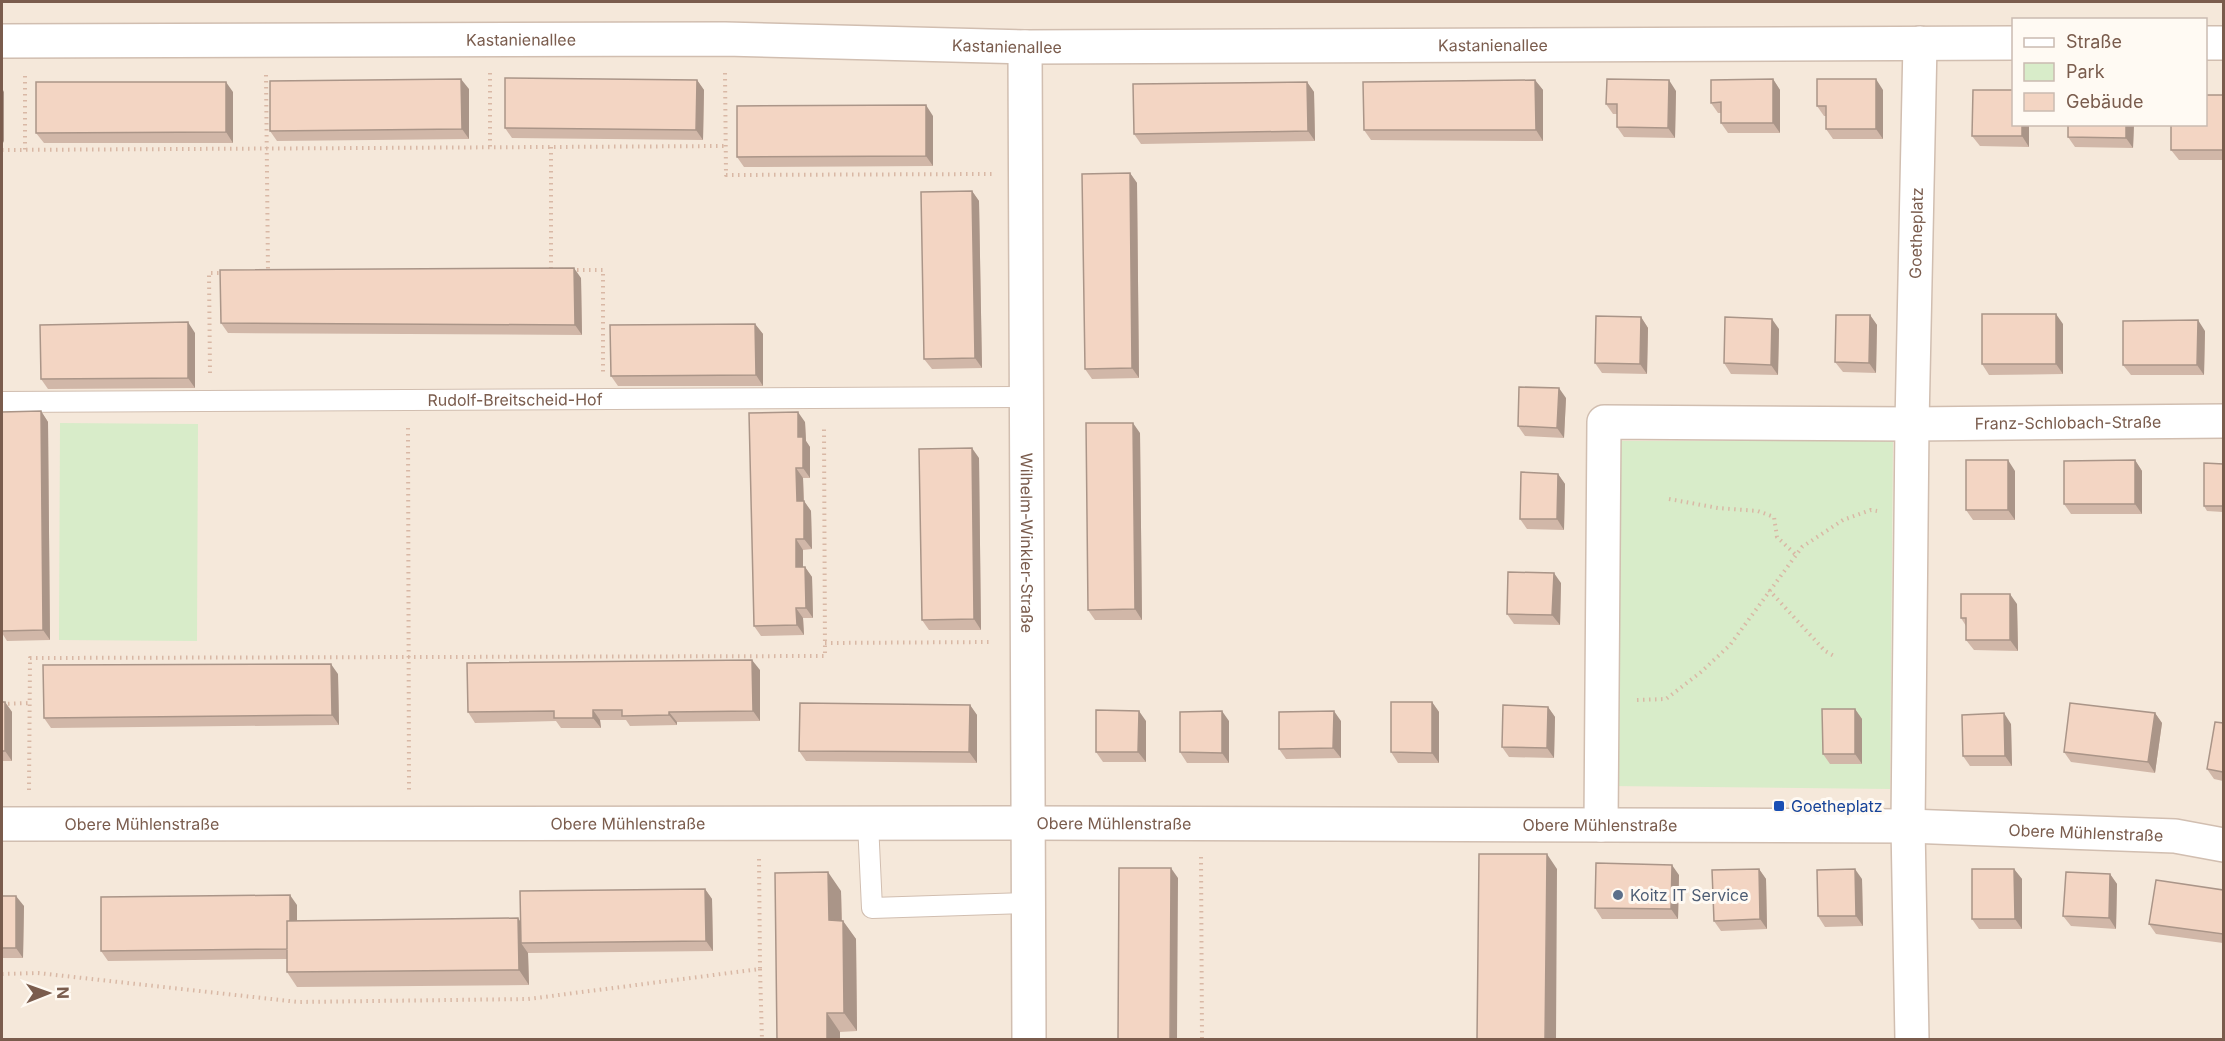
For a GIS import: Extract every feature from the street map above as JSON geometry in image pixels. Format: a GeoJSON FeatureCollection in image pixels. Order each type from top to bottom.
{"type":"FeatureCollection","features":[{"type":"Feature","properties":{"kind":"street","name":"Kastanienallee"},"geometry":{"type":"LineString","coordinates":[[13,41],[725,39],[1025,47],[2012,43]]}},
{"type":"Feature","properties":{"kind":"street","name":"Goetheplatz"},"geometry":{"type":"LineString","coordinates":[[1912,1040],[1908,826],[1912,424],[1920,43]]}},
{"type":"Feature","properties":{"kind":"street"},"geometry":{"type":"LineString","coordinates":[[2207,43],[2223,43]]}},
{"type":"Feature","properties":{"kind":"street","name":"Wilhelm-Winkler-Straße"},"geometry":{"type":"LineString","coordinates":[[1025,47],[1029,1040]]}},
{"type":"Feature","properties":{"kind":"street","name":"Franz-Schlobach-Straße"},"geometry":{"type":"LineString","coordinates":[[1912,424],[2223,421]]}},
{"type":"Feature","properties":{"kind":"street"},"geometry":{"type":"LineString","coordinates":[[1601,825],[1604,422],[1912,424]]}},
{"type":"Feature","properties":{"kind":"street","name":"Obere Mühlenstraße"},"geometry":{"type":"LineString","coordinates":[[15,824],[1029,823],[1908,826],[2175,836],[2223,844]]}},
{"type":"Feature","properties":{"kind":"lane","name":"Rudolf-Breitscheid-Hof"},"geometry":{"type":"LineString","coordinates":[[2,402],[1027,397]]}},
{"type":"Feature","properties":{"kind":"lane"},"geometry":{"type":"LineString","coordinates":[[868,823],[872,908],[1029,903]]}},
{"type":"Feature","properties":{"kind":"path"},"geometry":{"type":"LineString","coordinates":[[490,39],[490,147]]}},
{"type":"Feature","properties":{"kind":"path"},"geometry":{"type":"LineString","coordinates":[[725,39],[726,175],[1026,174]]}},
{"type":"Feature","properties":{"kind":"path"},"geometry":{"type":"LineString","coordinates":[[266,40],[268,272],[280,272]]}},
{"type":"Feature","properties":{"kind":"path"},"geometry":{"type":"LineString","coordinates":[[13,41],[25,150]]}},
{"type":"Feature","properties":{"kind":"path"},"geometry":{"type":"LineString","coordinates":[[2,150],[726,146]]}},
{"type":"Feature","properties":{"kind":"path"},"geometry":{"type":"LineString","coordinates":[[551,147],[551,270]]}},
{"type":"Feature","properties":{"kind":"path"},"geometry":{"type":"LineString","coordinates":[[540,270],[603,270],[603,399]]}},
{"type":"Feature","properties":{"kind":"path"},"geometry":{"type":"LineString","coordinates":[[210,401],[209,273],[233,273]]}},
{"type":"Feature","properties":{"kind":"path"},"geometry":{"type":"LineString","coordinates":[[15,824],[30,704],[30,658],[825,656],[824,398]]}},
{"type":"Feature","properties":{"kind":"path"},"geometry":{"type":"LineString","coordinates":[[407,400],[409,824]]}},
{"type":"Feature","properties":{"kind":"path"},"geometry":{"type":"LineString","coordinates":[[1669,499],[1758,511],[1774,517],[1777,537],[1796,555]]}},
{"type":"Feature","properties":{"kind":"path"},"geometry":{"type":"LineString","coordinates":[[1602,700],[1666,699],[1701,672],[1730,645],[1802,547],[1843,520],[1871,510],[1911,512]]}},
{"type":"Feature","properties":{"kind":"path"},"geometry":{"type":"LineString","coordinates":[[1769,590],[1825,651],[1836,657]]}},
{"type":"Feature","properties":{"kind":"path"},"geometry":{"type":"LineString","coordinates":[[825,643],[1029,642]]}},
{"type":"Feature","properties":{"kind":"path"},"geometry":{"type":"LineString","coordinates":[[2,704],[30,704]]}},
{"type":"Feature","properties":{"kind":"path"},"geometry":{"type":"LineString","coordinates":[[758,823],[762,1040]]}},
{"type":"Feature","properties":{"kind":"path"},"geometry":{"type":"LineString","coordinates":[[1201,824],[1202,1040]]}},
{"type":"Feature","properties":{"kind":"path"},"geometry":{"type":"LineString","coordinates":[[2,974],[38,973],[298,1002],[528,999],[760,969]]}},
{"type":"Feature","properties":{"kind":"shaded area"},"geometry":{"type":"Polygon","coordinates":[[[2,2],[2223,2],[2223,1039],[2,1039],[2,2]]]}},
{"type":"Feature","properties":{"kind":"green space"},"geometry":{"type":"Polygon","coordinates":[[[60,423],[198,424],[197,641],[59,640],[60,423]]]}},
{"type":"Feature","properties":{"kind":"green space"},"geometry":{"type":"Polygon","coordinates":[[[1614,441],[1893,441],[1890,789],[1608,786],[1614,441]]]}},
{"type":"Feature","properties":{"kind":"building"},"geometry":{"type":"Polygon","coordinates":[[[505,78],[697,80],[696,130],[505,128],[505,78]]]}},
{"type":"Feature","properties":{"kind":"building"},"geometry":{"type":"Polygon","coordinates":[[[461,79],[462,129],[270,131],[270,81],[461,79]]]}},
{"type":"Feature","properties":{"kind":"building"},"geometry":{"type":"Polygon","coordinates":[[[1607,79],[1669,80],[1668,128],[1617,127],[1617,104],[1606,104],[1607,79]]]}},
{"type":"Feature","properties":{"kind":"building"},"geometry":{"type":"Polygon","coordinates":[[[1773,79],[1773,123],[1721,123],[1721,102],[1711,103],[1711,80],[1773,79]]]}},
{"type":"Feature","properties":{"kind":"building"},"geometry":{"type":"Polygon","coordinates":[[[1817,79],[1876,79],[1876,129],[1826,129],[1826,106],[1817,106],[1817,79]]]}},
{"type":"Feature","properties":{"kind":"building"},"geometry":{"type":"Polygon","coordinates":[[[1535,80],[1536,130],[1364,130],[1363,82],[1535,80]]]}},
{"type":"Feature","properties":{"kind":"building"},"geometry":{"type":"Polygon","coordinates":[[[36,82],[226,82],[226,132],[36,133],[36,82]]]}},
{"type":"Feature","properties":{"kind":"building"},"geometry":{"type":"Polygon","coordinates":[[[1307,82],[1308,131],[1134,134],[1133,84],[1307,82]]]}},
{"type":"Feature","properties":{"kind":"building"},"geometry":{"type":"Polygon","coordinates":[[[1973,90],[2012,90],[2012,126],[2022,126],[2022,136],[1972,136],[1973,90]]]}},
{"type":"Feature","properties":{"kind":"building"},"geometry":{"type":"Polygon","coordinates":[[[2207,95],[2223,95],[2223,150],[2171,150],[2171,126],[2207,126],[2207,95]]]}},
{"type":"Feature","properties":{"kind":"building"},"geometry":{"type":"Polygon","coordinates":[[[926,105],[926,156],[737,157],[737,106],[926,105]]]}},
{"type":"Feature","properties":{"kind":"building"},"geometry":{"type":"Polygon","coordinates":[[[2068,126],[2126,126],[2126,138],[2068,137],[2068,126]]]}},
{"type":"Feature","properties":{"kind":"building"},"geometry":{"type":"Polygon","coordinates":[[[1130,173],[1132,368],[1085,369],[1082,174],[1130,173]]]}},
{"type":"Feature","properties":{"kind":"building"},"geometry":{"type":"Polygon","coordinates":[[[972,191],[975,358],[924,359],[921,192],[972,191]]]}},
{"type":"Feature","properties":{"kind":"building"},"geometry":{"type":"Polygon","coordinates":[[[574,268],[575,325],[221,323],[220,270],[574,268]]]}},
{"type":"Feature","properties":{"kind":"building"},"geometry":{"type":"Polygon","coordinates":[[[1982,314],[2056,314],[2056,364],[1982,364],[1982,314]]]}},
{"type":"Feature","properties":{"kind":"building"},"geometry":{"type":"Polygon","coordinates":[[[1836,315],[1870,315],[1869,363],[1835,362],[1836,315]]]}},
{"type":"Feature","properties":{"kind":"building"},"geometry":{"type":"Polygon","coordinates":[[[1596,316],[1641,317],[1640,364],[1595,363],[1596,316]]]}},
{"type":"Feature","properties":{"kind":"building"},"geometry":{"type":"Polygon","coordinates":[[[1725,317],[1772,319],[1771,365],[1724,363],[1725,317]]]}},
{"type":"Feature","properties":{"kind":"building"},"geometry":{"type":"Polygon","coordinates":[[[2198,320],[2197,365],[2123,365],[2123,321],[2198,320]]]}},
{"type":"Feature","properties":{"kind":"building"},"geometry":{"type":"Polygon","coordinates":[[[188,322],[188,378],[41,379],[40,325],[188,322]]]}},
{"type":"Feature","properties":{"kind":"building"},"geometry":{"type":"Polygon","coordinates":[[[755,324],[756,375],[611,376],[610,325],[755,324]]]}},
{"type":"Feature","properties":{"kind":"building"},"geometry":{"type":"Polygon","coordinates":[[[1519,387],[1559,388],[1557,428],[1518,426],[1519,387]]]}},
{"type":"Feature","properties":{"kind":"building"},"geometry":{"type":"Polygon","coordinates":[[[41,411],[43,630],[2,631],[2,412],[41,411]]]}},
{"type":"Feature","properties":{"kind":"building"},"geometry":{"type":"Polygon","coordinates":[[[798,412],[798,437],[803,437],[803,468],[796,468],[797,501],[804,501],[804,539],[796,539],[796,567],[805,567],[806,608],[796,608],[797,625],[754,626],[749,413],[798,412]]]}},
{"type":"Feature","properties":{"kind":"building"},"geometry":{"type":"Polygon","coordinates":[[[1086,423],[1133,423],[1135,609],[1088,610],[1086,423]]]}},
{"type":"Feature","properties":{"kind":"building"},"geometry":{"type":"Polygon","coordinates":[[[972,448],[974,619],[922,620],[919,449],[972,448]]]}},
{"type":"Feature","properties":{"kind":"building"},"geometry":{"type":"Polygon","coordinates":[[[1966,460],[2008,460],[2008,510],[1966,510],[1966,460]]]}},
{"type":"Feature","properties":{"kind":"building"},"geometry":{"type":"Polygon","coordinates":[[[2135,460],[2135,504],[2064,504],[2064,461],[2135,460]]]}},
{"type":"Feature","properties":{"kind":"building"},"geometry":{"type":"Polygon","coordinates":[[[2204,463],[2223,464],[2223,506],[2204,506],[2204,463]]]}},
{"type":"Feature","properties":{"kind":"building"},"geometry":{"type":"Polygon","coordinates":[[[1521,472],[1558,474],[1557,519],[1520,519],[1521,472]]]}},
{"type":"Feature","properties":{"kind":"building"},"geometry":{"type":"Polygon","coordinates":[[[1508,572],[1554,573],[1552,615],[1507,614],[1508,572]]]}},
{"type":"Feature","properties":{"kind":"building"},"geometry":{"type":"Polygon","coordinates":[[[1961,594],[2010,594],[2010,640],[1966,640],[1966,618],[1961,618],[1961,594]]]}},
{"type":"Feature","properties":{"kind":"building"},"geometry":{"type":"Polygon","coordinates":[[[752,660],[753,711],[669,712],[669,715],[622,716],[622,710],[593,710],[593,718],[554,718],[554,711],[468,712],[467,663],[752,660]]]}},
{"type":"Feature","properties":{"kind":"building"},"geometry":{"type":"Polygon","coordinates":[[[331,664],[332,715],[44,718],[43,665],[331,664]]]}},
{"type":"Feature","properties":{"kind":"building"},"geometry":{"type":"Polygon","coordinates":[[[2,702],[5,702],[5,751],[2,751],[2,702]]]}},
{"type":"Feature","properties":{"kind":"building"},"geometry":{"type":"Polygon","coordinates":[[[1391,702],[1432,702],[1432,753],[1391,752],[1391,702]]]}},
{"type":"Feature","properties":{"kind":"building"},"geometry":{"type":"Polygon","coordinates":[[[800,703],[970,705],[969,752],[799,751],[800,703]]]}},
{"type":"Feature","properties":{"kind":"building"},"geometry":{"type":"Polygon","coordinates":[[[2070,703],[2155,713],[2148,762],[2064,752],[2070,703]]]}},
{"type":"Feature","properties":{"kind":"building"},"geometry":{"type":"Polygon","coordinates":[[[1503,705],[1548,707],[1547,748],[1502,747],[1503,705]]]}},
{"type":"Feature","properties":{"kind":"building"},"geometry":{"type":"Polygon","coordinates":[[[1822,709],[1855,709],[1855,754],[1823,754],[1822,709]]]}},
{"type":"Feature","properties":{"kind":"building"},"geometry":{"type":"Polygon","coordinates":[[[1096,710],[1139,711],[1138,752],[1096,752],[1096,710]]]}},
{"type":"Feature","properties":{"kind":"building"},"geometry":{"type":"Polygon","coordinates":[[[1222,711],[1222,753],[1180,752],[1180,712],[1222,711]]]}},
{"type":"Feature","properties":{"kind":"building"},"geometry":{"type":"Polygon","coordinates":[[[1334,711],[1333,748],[1279,749],[1279,712],[1334,711]]]}},
{"type":"Feature","properties":{"kind":"building"},"geometry":{"type":"Polygon","coordinates":[[[2004,713],[2005,756],[1963,756],[1962,715],[2004,713]]]}},
{"type":"Feature","properties":{"kind":"building"},"geometry":{"type":"Polygon","coordinates":[[[2215,722],[2223,723],[2223,772],[2207,769],[2215,722]]]}},
{"type":"Feature","properties":{"kind":"building"},"geometry":{"type":"Polygon","coordinates":[[[1479,854],[1547,854],[1545,1040],[1477,1040],[1479,854]]]}},
{"type":"Feature","properties":{"kind":"building"},"geometry":{"type":"Polygon","coordinates":[[[1596,863],[1672,865],[1671,909],[1595,908],[1596,863]]]}},
{"type":"Feature","properties":{"kind":"building"},"geometry":{"type":"Polygon","coordinates":[[[1119,868],[1171,868],[1170,1040],[1118,1040],[1119,868]]]}},
{"type":"Feature","properties":{"kind":"building"},"geometry":{"type":"Polygon","coordinates":[[[1759,869],[1760,919],[1714,921],[1712,870],[1759,869]]]}},
{"type":"Feature","properties":{"kind":"building"},"geometry":{"type":"Polygon","coordinates":[[[1855,869],[1856,916],[1818,916],[1817,870],[1855,869]]]}},
{"type":"Feature","properties":{"kind":"building"},"geometry":{"type":"Polygon","coordinates":[[[1972,869],[2014,869],[2015,919],[1972,919],[1972,869]]]}},
{"type":"Feature","properties":{"kind":"building"},"geometry":{"type":"Polygon","coordinates":[[[828,872],[829,920],[843,921],[844,1013],[827,1013],[827,1040],[777,1040],[775,873],[828,872]]]}},
{"type":"Feature","properties":{"kind":"building"},"geometry":{"type":"Polygon","coordinates":[[[2066,872],[2110,874],[2109,918],[2063,916],[2066,872]]]}},
{"type":"Feature","properties":{"kind":"building"},"geometry":{"type":"Polygon","coordinates":[[[2156,880],[2223,890],[2223,934],[2149,924],[2156,880]]]}},
{"type":"Feature","properties":{"kind":"building"},"geometry":{"type":"Polygon","coordinates":[[[705,889],[706,941],[521,943],[520,891],[705,889]]]}},
{"type":"Feature","properties":{"kind":"building"},"geometry":{"type":"Polygon","coordinates":[[[290,895],[287,949],[101,951],[101,897],[290,895]]]}},
{"type":"Feature","properties":{"kind":"building"},"geometry":{"type":"Polygon","coordinates":[[[2,896],[16,896],[16,948],[2,948],[2,896]]]}},
{"type":"Feature","properties":{"kind":"building"},"geometry":{"type":"Polygon","coordinates":[[[518,918],[519,970],[287,972],[287,921],[518,918]]]}},
{"type":"Feature","properties":{"kind":"place","name":"Goetheplatz"},"geometry":{"type":"Point","coordinates":[1779,806]}},
{"type":"Feature","properties":{"kind":"place","name":"Koitz IT Service"},"geometry":{"type":"Point","coordinates":[1618,895]}}]}
